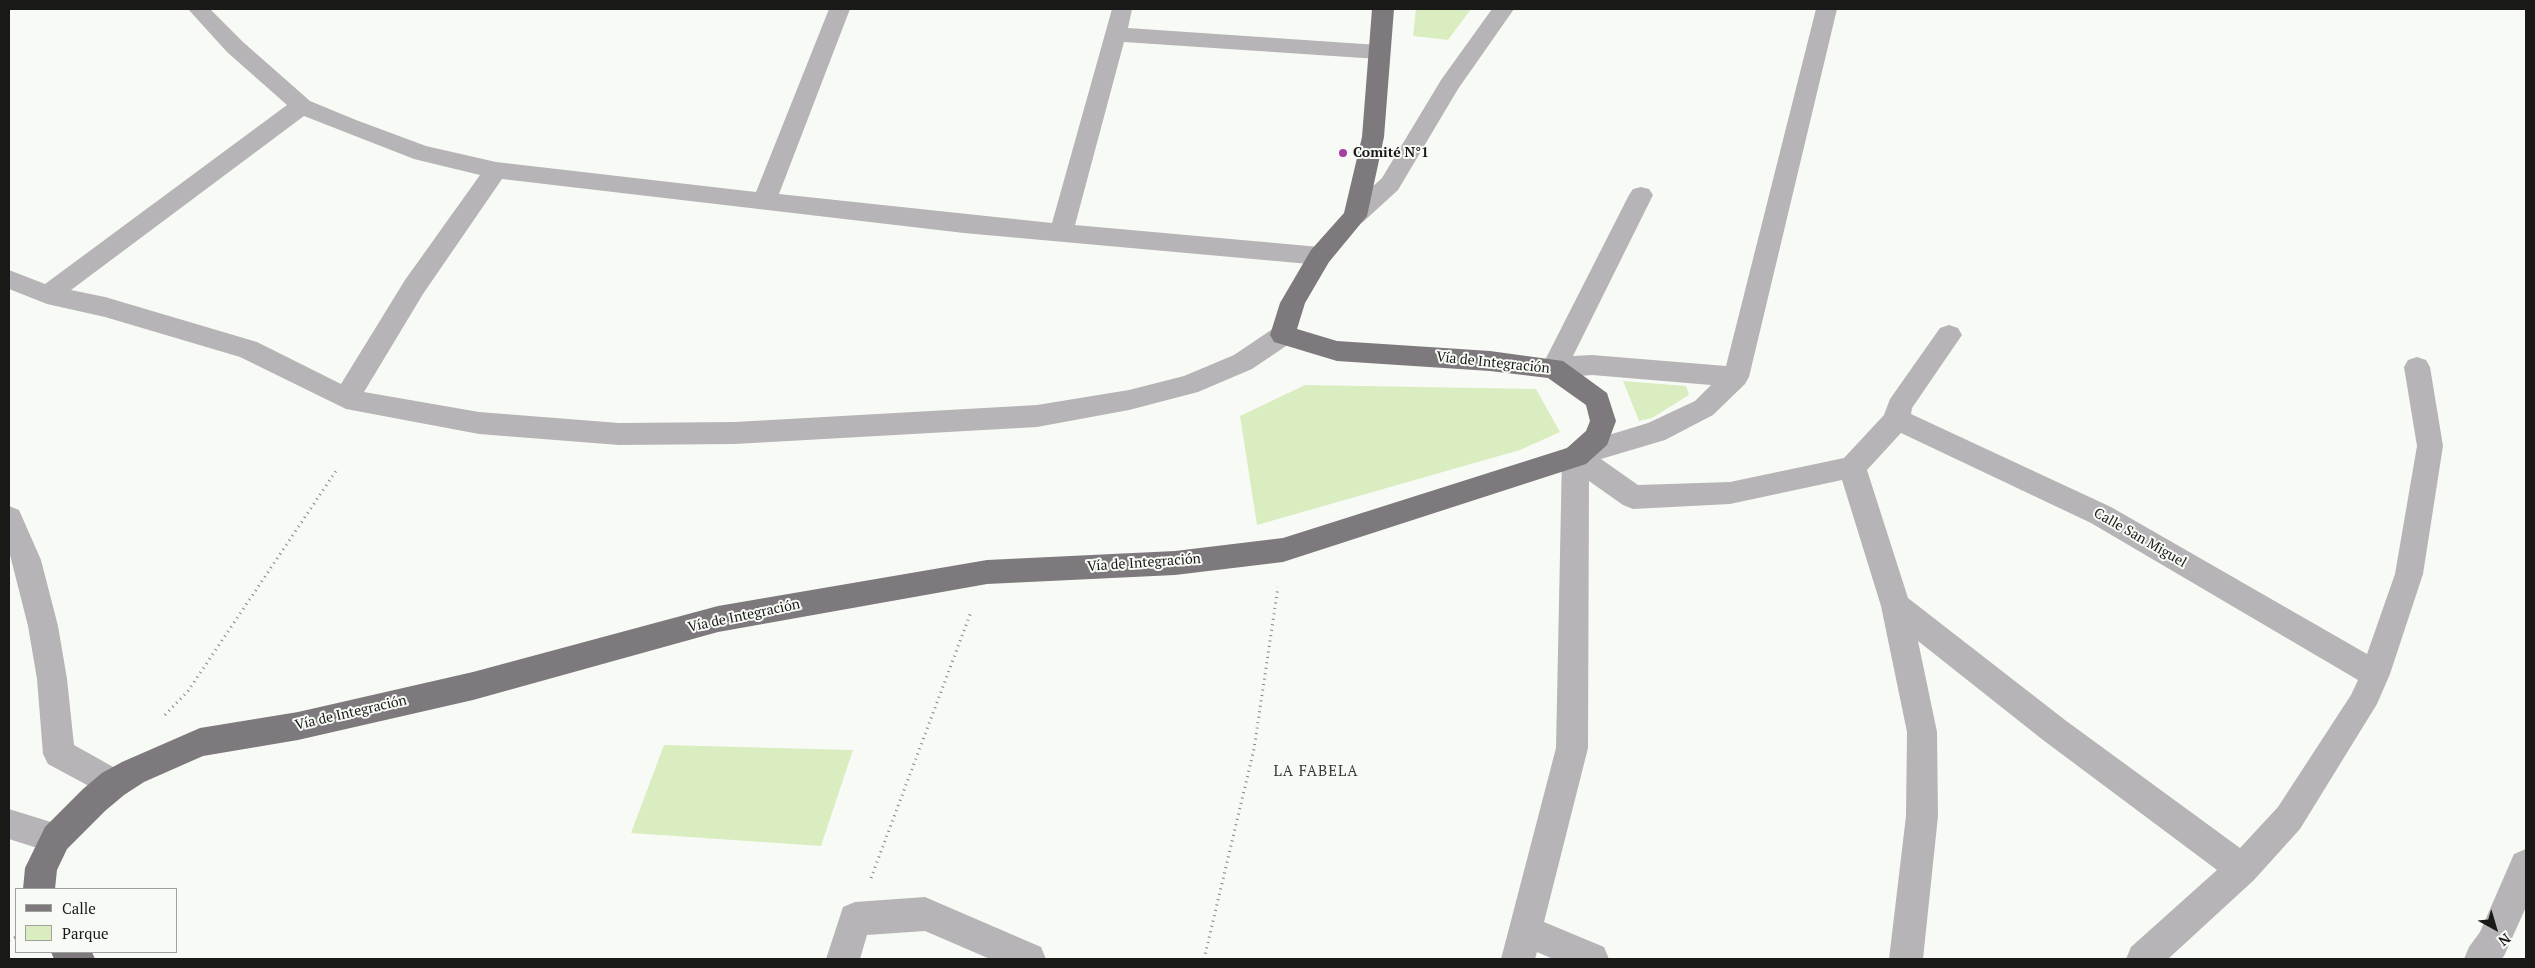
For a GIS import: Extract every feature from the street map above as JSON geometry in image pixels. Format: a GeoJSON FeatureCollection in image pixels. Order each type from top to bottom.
{"type":"FeatureCollection","features":[{"type":"Feature","properties":{"kind":"main road"},"geometry":{"type":"LineString","coordinates":[[1283,335],[1293,303],[1320,256],[1355,216],[1373,137],[1378,52],[1383,9]]}},
{"type":"Feature","properties":{"kind":"main road","name":"Vía de Integración"},"geometry":{"type":"LineString","coordinates":[[39,888],[41,868],[56,838],[113,784],[133,772],[200,742],[298,726],[472,686],[718,619],[986,572],[1175,563],[1283,550],[1576,456],[1597,437],[1603,421],[1598,400],[1554,368],[1490,361],[1337,351],[1283,335]]}},
{"type":"Feature","properties":{"kind":"street"},"geometry":{"type":"LineString","coordinates":[[198,9],[235,47],[302,106],[348,126],[422,153],[496,170],[964,224],[1320,256]]}},
{"type":"Feature","properties":{"kind":"street"},"geometry":{"type":"LineString","coordinates":[[764,201],[840,9]]}},
{"type":"Feature","properties":{"kind":"street"},"geometry":{"type":"LineString","coordinates":[[1061,233],[1122,9]]}},
{"type":"Feature","properties":{"kind":"street"},"geometry":{"type":"LineString","coordinates":[[1355,216],[1390,184],[1448,85],[1502,9]]}},
{"type":"Feature","properties":{"kind":"street"},"geometry":{"type":"LineString","coordinates":[[1576,456],[1656,432],[1704,408],[1736,377],[1826,9]]}},
{"type":"Feature","properties":{"kind":"street"},"geometry":{"type":"LineString","coordinates":[[1115,34],[1378,52]]}},
{"type":"Feature","properties":{"kind":"street"},"geometry":{"type":"LineString","coordinates":[[47,295],[302,106]]}},
{"type":"Feature","properties":{"kind":"street"},"geometry":{"type":"LineString","coordinates":[[346,399],[414,287],[496,170]]}},
{"type":"Feature","properties":{"kind":"street"},"geometry":{"type":"LineString","coordinates":[[1554,368],[1641,195]]}},
{"type":"Feature","properties":{"kind":"street"},"geometry":{"type":"LineString","coordinates":[[9,279],[47,295],[105,307],[248,349],[346,399],[479,423],[619,434],[735,433],[1037,416],[1128,400],[1189,385],[1243,362],[1283,335]]}},
{"type":"Feature","properties":{"kind":"street"},"geometry":{"type":"LineString","coordinates":[[1576,456],[1633,497],[1730,493],[1852,467],[1897,419],[1899,406],[1949,335]]}},
{"type":"Feature","properties":{"kind":"street"},"geometry":{"type":"LineString","coordinates":[[1554,368],[1592,365],[1736,377]]}},
{"type":"Feature","properties":{"kind":"street"},"geometry":{"type":"LineString","coordinates":[[2143,959],[2242,868],[2289,818],[2362,704],[2375,674],[2409,574],[2430,446],[2417,367]]}},
{"type":"Feature","properties":{"kind":"street","name":"Calle San Miguel"},"geometry":{"type":"LineString","coordinates":[[1897,419],[2101,515],[2375,674]]}},
{"type":"Feature","properties":{"kind":"street"},"geometry":{"type":"LineString","coordinates":[[1576,456],[1572,748],[1522,945],[1592,959]]}},
{"type":"Feature","properties":{"kind":"street"},"geometry":{"type":"LineString","coordinates":[[1852,467],[1896,606],[1922,732],[1922,816],[1906,959]]}},
{"type":"Feature","properties":{"kind":"street"},"geometry":{"type":"LineString","coordinates":[[9,518],[27,560],[43,626],[52,679],[59,754],[113,784]]}},
{"type":"Feature","properties":{"kind":"street"},"geometry":{"type":"LineString","coordinates":[[1896,606],[2054,730],[2242,868]]}},
{"type":"Feature","properties":{"kind":"street"},"geometry":{"type":"LineString","coordinates":[[9,824],[56,838]]}},
{"type":"Feature","properties":{"kind":"street"},"geometry":{"type":"LineString","coordinates":[[2482,959],[2492,944],[2520,884],[2526,865]]}},
{"type":"Feature","properties":{"kind":"street"},"geometry":{"type":"LineString","coordinates":[[842,959],[855,919],[925,914],[1029,959]]}},
{"type":"Feature","properties":{"kind":"path"},"geometry":{"type":"LineString","coordinates":[[159,722],[188,691],[338,468]]}},
{"type":"Feature","properties":{"kind":"path"},"geometry":{"type":"LineString","coordinates":[[1204,959],[1254,749],[1283,550]]}},
{"type":"Feature","properties":{"kind":"path"},"geometry":{"type":"LineString","coordinates":[[855,919],[986,572]]}},
{"type":"Feature","properties":{"kind":"green space"},"geometry":{"type":"Polygon","coordinates":[[[1416,9],[1471,9],[1448,40],[1413,36],[1416,9]]]}},
{"type":"Feature","properties":{"kind":"green space"},"geometry":{"type":"Polygon","coordinates":[[[1623,381],[1686,386],[1689,395],[1652,418],[1639,421],[1623,381]]]}},
{"type":"Feature","properties":{"kind":"green space"},"geometry":{"type":"Polygon","coordinates":[[[1305,385],[1536,389],[1560,432],[1520,450],[1257,525],[1240,416],[1305,385]]]}},
{"type":"Feature","properties":{"kind":"green space"},"geometry":{"type":"Polygon","coordinates":[[[664,745],[853,750],[821,846],[631,833],[664,745]]]}},
{"type":"Feature","properties":{"kind":"place","name":"Comité N°1"},"geometry":{"type":"Point","coordinates":[1343,153]}},
{"type":"Feature","properties":{"kind":"district","name":"LA FABELA"},"geometry":{"type":"Point","coordinates":[1316,772]}}]}
